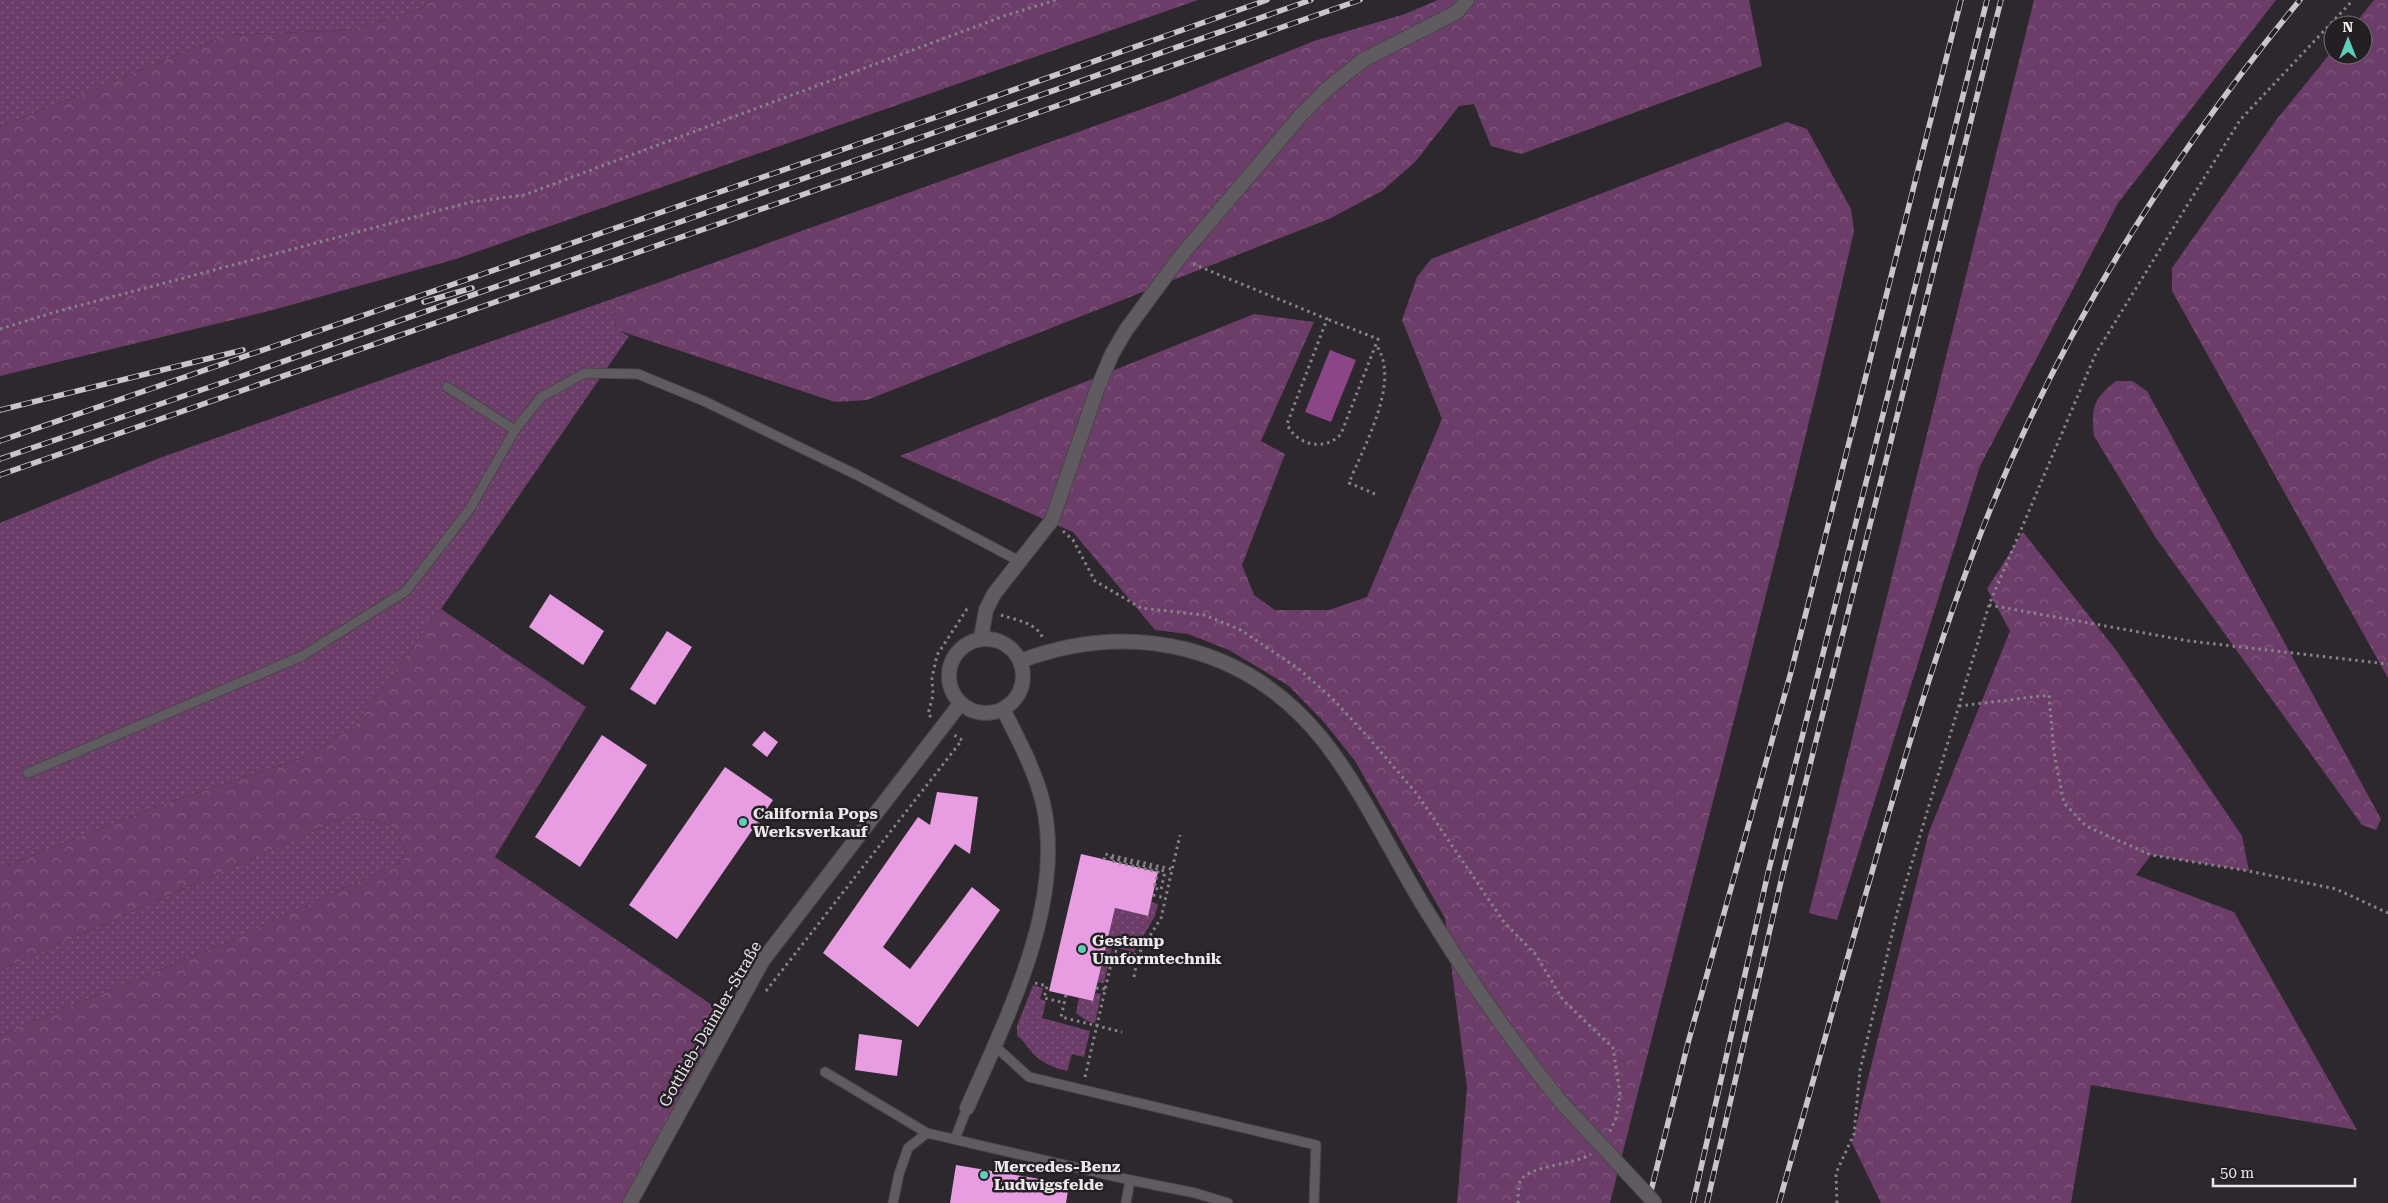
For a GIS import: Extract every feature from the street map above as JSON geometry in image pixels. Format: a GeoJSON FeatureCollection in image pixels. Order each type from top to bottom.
{"type":"FeatureCollection","features":[{"type":"Feature","properties":{"kind":"street"},"geometry":{"type":"LineString","coordinates":[[981,638],[986,610],[994,594],[1052,520],[1098,387],[1112,354],[1142,305],[1179,258],[1301,115],[1326,90],[1363,60],[1457,12],[1467,0]]}},
{"type":"Feature","properties":{"kind":"street"},"geometry":{"type":"LineString","coordinates":[[981,638],[993,639],[1004,643],[1014,651],[1020,661],[1023,677],[1019,694],[1003,709],[992,713],[981,713],[960,704],[953,694],[949,684],[948,672],[951,661],[963,646],[981,638]]}},
{"type":"Feature","properties":{"kind":"street"},"geometry":{"type":"LineString","coordinates":[[1020,661],[1046,651],[1091,642],[1152,642],[1225,662],[1258,681],[1283,699],[1311,726],[1337,760],[1452,952],[1505,1029],[1560,1102],[1655,1203]]}},
{"type":"Feature","properties":{"kind":"street","name":"Gottlieb-Daimler-Straße"},"geometry":{"type":"LineString","coordinates":[[630,1203],[763,960],[960,704]]}},
{"type":"Feature","properties":{"kind":"street"},"geometry":{"type":"LineString","coordinates":[[967,1108],[996,1048],[1036,936],[1047,875],[1047,834],[1043,804],[1021,745],[1003,709]]}},
{"type":"Feature","properties":{"kind":"lane"},"geometry":{"type":"LineString","coordinates":[[28,773],[302,656],[406,591],[469,510],[515,430],[541,397],[584,373],[638,374],[704,401],[857,475],[1019,561]]}},
{"type":"Feature","properties":{"kind":"lane"},"geometry":{"type":"LineString","coordinates":[[447,387],[515,430]]}},
{"type":"Feature","properties":{"kind":"lane"},"geometry":{"type":"LineString","coordinates":[[996,1048],[1029,1077],[1316,1146],[1314,1203]]}},
{"type":"Feature","properties":{"kind":"lane"},"geometry":{"type":"LineString","coordinates":[[825,1072],[927,1133],[1130,1180],[1195,1193],[1228,1203]]}},
{"type":"Feature","properties":{"kind":"lane"},"geometry":{"type":"LineString","coordinates":[[955,1139],[967,1108]]}},
{"type":"Feature","properties":{"kind":"lane"},"geometry":{"type":"LineString","coordinates":[[894,1203],[899,1174],[908,1148],[927,1133]]}},
{"type":"Feature","properties":{"kind":"lane"},"geometry":{"type":"LineString","coordinates":[[1126,1203],[1130,1180]]}},
{"type":"Feature","properties":{"kind":"path"},"geometry":{"type":"LineString","coordinates":[[0,329],[55,312],[470,202],[524,195],[1004,16],[1056,0]]}},
{"type":"Feature","properties":{"kind":"path"},"geometry":{"type":"LineString","coordinates":[[1836,1203],[1836,1173],[1854,1134],[1860,1070],[1898,909],[1989,605],[2096,353],[2240,120],[2353,0]]}},
{"type":"Feature","properties":{"kind":"path"},"geometry":{"type":"LineString","coordinates":[[1179,258],[1378,339],[1341,434],[1335,440],[1319,446],[1296,436],[1290,431],[1287,424],[1327,319]]}},
{"type":"Feature","properties":{"kind":"path"},"geometry":{"type":"LineString","coordinates":[[1375,494],[1349,483],[1381,404],[1385,386],[1383,355],[1376,345]]}},
{"type":"Feature","properties":{"kind":"path"},"geometry":{"type":"LineString","coordinates":[[1989,605],[2189,641],[2388,664]]}},
{"type":"Feature","properties":{"kind":"path"},"geometry":{"type":"LineString","coordinates":[[942,728],[928,714],[933,695],[932,678],[937,655],[967,609],[986,610],[1033,626],[1041,632],[1046,651]]}},
{"type":"Feature","properties":{"kind":"path"},"geometry":{"type":"LineString","coordinates":[[1959,706],[2049,694],[2054,753],[2064,803],[2086,826],[2151,855],[2249,871],[2336,889],[2388,913]]}},
{"type":"Feature","properties":{"kind":"path"},"geometry":{"type":"LineString","coordinates":[[764,994],[962,740]]}},
{"type":"Feature","properties":{"kind":"path"},"geometry":{"type":"LineString","coordinates":[[757,823],[767,830]]}},
{"type":"Feature","properties":{"kind":"path"},"geometry":{"type":"LineString","coordinates":[[1134,977],[1138,955],[1161,918],[1180,835]]}},
{"type":"Feature","properties":{"kind":"path"},"geometry":{"type":"LineString","coordinates":[[1104,860],[1105,854],[1171,869]]}},
{"type":"Feature","properties":{"kind":"path"},"geometry":{"type":"LineString","coordinates":[[1111,858],[1165,871],[1161,890],[1154,888],[1158,872],[1111,861],[1111,858]]}},
{"type":"Feature","properties":{"kind":"path"},"geometry":{"type":"LineString","coordinates":[[1153,895],[1165,898]]}},
{"type":"Feature","properties":{"kind":"path"},"geometry":{"type":"LineString","coordinates":[[1082,1089],[1114,951],[1138,955]]}},
{"type":"Feature","properties":{"kind":"path"},"geometry":{"type":"LineString","coordinates":[[1020,979],[1046,986],[1044,998],[1065,1003]]}},
{"type":"Feature","properties":{"kind":"path"},"geometry":{"type":"LineString","coordinates":[[1096,988],[1105,989]]}},
{"type":"Feature","properties":{"kind":"path"},"geometry":{"type":"LineString","coordinates":[[1066,995],[1061,1017],[1122,1032]]}},
{"type":"Feature","properties":{"kind":"green space"},"geometry":{"type":"Polygon","coordinates":[[[0,0],[431,0],[422,8],[351,30],[227,35],[0,127],[0,0]]]}},
{"type":"Feature","properties":{"kind":"green space"},"geometry":{"type":"Polygon","coordinates":[[[431,0],[1198,0],[456,259],[269,311],[0,376],[0,127],[227,35],[351,30],[422,8],[431,0]]]}},
{"type":"Feature","properties":{"kind":"green space"},"geometry":{"type":"Polygon","coordinates":[[[1438,0],[1749,0],[1762,66],[1521,154],[1491,146],[1474,104],[1459,106],[1415,162],[1382,191],[1329,219],[867,400],[835,402],[617,330],[612,314],[632,292],[1170,99],[1314,41],[1405,14],[1438,0]]]}},
{"type":"Feature","properties":{"kind":"green space"},"geometry":{"type":"Polygon","coordinates":[[[2034,0],[2276,0],[2118,203],[1980,466],[1837,920],[1809,913],[2034,0]]]}},
{"type":"Feature","properties":{"kind":"green space"},"geometry":{"type":"Polygon","coordinates":[[[2374,0],[2388,0],[2388,678],[2172,291],[2172,268],[2277,119],[2323,62],[2323,65],[2373,65],[2373,15],[2362,15],[2374,0]]]}},
{"type":"Feature","properties":{"kind":"green space"},"geometry":{"type":"Polygon","coordinates":[[[1787,122],[1807,129],[1851,209],[1854,231],[1766,596],[1610,1203],[1457,1203],[1467,1087],[1445,918],[1355,761],[1324,722],[1289,686],[1229,650],[1188,634],[1155,630],[1073,532],[900,456],[1254,314],[1314,322],[1261,441],[1285,454],[1242,565],[1254,595],[1275,610],[1329,610],[1367,597],[1442,419],[1402,320],[1417,277],[1431,259],[1787,122]]]}},
{"type":"Feature","properties":{"kind":"green space"},"geometry":{"type":"Polygon","coordinates":[[[632,292],[612,314],[617,330],[629,336],[441,609],[355,725],[305,757],[161,805],[0,868],[0,523],[162,457],[632,292]]]}},
{"type":"Feature","properties":{"kind":"green space"},"geometry":{"type":"Polygon","coordinates":[[[2116,381],[2132,381],[2147,391],[2381,819],[2376,830],[2362,825],[2156,538],[2094,436],[2093,418],[2095,405],[2102,393],[2116,381]]]}},
{"type":"Feature","properties":{"kind":"green space"},"geometry":{"type":"Polygon","coordinates":[[[2023,532],[2116,650],[2242,836],[2249,871],[2151,855],[2136,875],[2234,912],[2357,1130],[2091,1085],[2071,1203],[1881,1203],[1852,1143],[1929,832],[2010,631],[1987,589],[2023,532]]]}},
{"type":"Feature","properties":{"kind":"green space"},"geometry":{"type":"Polygon","coordinates":[[[441,609],[586,707],[495,857],[731,1018],[630,1203],[0,1203],[0,1035],[223,944],[403,861],[405,848],[390,825],[350,815],[0,970],[0,868],[161,805],[305,757],[355,725],[441,609]]]}},
{"type":"Feature","properties":{"kind":"green space"},"geometry":{"type":"Polygon","coordinates":[[[350,815],[390,825],[405,848],[403,861],[223,944],[0,1035],[0,970],[350,815]]]}},
{"type":"Feature","properties":{"kind":"green space"},"geometry":{"type":"Polygon","coordinates":[[[1151,902],[1158,904],[1155,916],[1134,952],[1112,947],[1104,983],[1097,982],[1115,908],[1147,916],[1151,902]]]}},
{"type":"Feature","properties":{"kind":"green space"},"geometry":{"type":"Polygon","coordinates":[[[1033,985],[1043,988],[1040,999],[1046,1001],[1042,1018],[1090,1031],[1084,1057],[1072,1054],[1067,1071],[1043,1062],[1017,1036],[1017,1026],[1033,985]]]}},
{"type":"Feature","properties":{"kind":"green space"},"geometry":{"type":"Polygon","coordinates":[[[1095,993],[1101,994],[1095,1023],[1087,1021],[1076,1013],[1079,998],[1093,1001],[1095,993]]]}},
{"type":"Feature","properties":{"kind":"shaded area"},"geometry":{"type":"Polygon","coordinates":[[[1330,350],[1356,360],[1331,422],[1305,412],[1330,350]]]}},
{"type":"Feature","properties":{"kind":"building"},"geometry":{"type":"Polygon","coordinates":[[[550,594],[604,631],[583,665],[529,627],[550,594]]]}},
{"type":"Feature","properties":{"kind":"building"},"geometry":{"type":"Polygon","coordinates":[[[667,631],[692,647],[655,705],[630,689],[667,631]]]}},
{"type":"Feature","properties":{"kind":"building"},"geometry":{"type":"Polygon","coordinates":[[[764,731],[778,742],[767,757],[752,745],[764,731]]]}},
{"type":"Feature","properties":{"kind":"building"},"geometry":{"type":"Polygon","coordinates":[[[602,735],[647,765],[580,867],[535,837],[602,735]]]}},
{"type":"Feature","properties":{"kind":"building"},"geometry":{"type":"Polygon","coordinates":[[[725,767],[773,800],[677,939],[629,905],[725,767]]]}},
{"type":"Feature","properties":{"kind":"building"},"geometry":{"type":"Polygon","coordinates":[[[937,792],[978,797],[970,854],[955,844],[883,947],[910,969],[972,887],[1000,910],[918,1027],[823,953],[918,817],[930,825],[937,792]]]}},
{"type":"Feature","properties":{"kind":"building","name":"Gestamp Umformtechnik"},"geometry":{"type":"Polygon","coordinates":[[[1081,854],[1158,872],[1148,916],[1115,908],[1093,1001],[1049,991],[1081,854]]]}},
{"type":"Feature","properties":{"kind":"building"},"geometry":{"type":"Polygon","coordinates":[[[859,1034],[902,1040],[897,1076],[855,1070],[859,1034]]]}},
{"type":"Feature","properties":{"kind":"building","name":"Mercedes-Benz Ludwigsfelde"},"geometry":{"type":"Polygon","coordinates":[[[956,1165],[1069,1184],[1066,1203],[950,1203],[956,1165]]]}},
{"type":"Feature","properties":{"kind":"railway"},"geometry":{"type":"LineString","coordinates":[[0,441],[951,112],[1267,0]]}},
{"type":"Feature","properties":{"kind":"railway"},"geometry":{"type":"LineString","coordinates":[[0,459],[242,376],[1311,0]]}},
{"type":"Feature","properties":{"kind":"railway"},"geometry":{"type":"LineString","coordinates":[[0,475],[1360,0]]}},
{"type":"Feature","properties":{"kind":"railway"},"geometry":{"type":"LineString","coordinates":[[1648,1203],[1688,1043],[1791,672],[1961,0]]}},
{"type":"Feature","properties":{"kind":"railway"},"geometry":{"type":"LineString","coordinates":[[1693,1203],[1768,873],[1987,0]]}},
{"type":"Feature","properties":{"kind":"railway"},"geometry":{"type":"LineString","coordinates":[[1707,1203],[1782,877],[2001,0]]}},
{"type":"Feature","properties":{"kind":"railway"},"geometry":{"type":"LineString","coordinates":[[1779,1203],[1903,764],[1958,594],[1990,510],[2052,374],[2126,243],[2166,180],[2209,118],[2253,58],[2300,0]]}},
{"type":"Feature","properties":{"kind":"railway"},"geometry":{"type":"LineString","coordinates":[[424,302],[472,288]]}},
{"type":"Feature","properties":{"kind":"railway"},"geometry":{"type":"LineString","coordinates":[[0,410],[243,350]]}},
{"type":"Feature","properties":{"kind":"place","name":"California Pops Werksverkauf"},"geometry":{"type":"Point","coordinates":[743,822]}},
{"type":"Feature","properties":{"kind":"place","name":"Gestamp Umformtechnik"},"geometry":{"type":"Point","coordinates":[1082,949]}},
{"type":"Feature","properties":{"kind":"place","name":"Mercedes-Benz Ludwigsfelde"},"geometry":{"type":"Point","coordinates":[984,1175]}}]}
